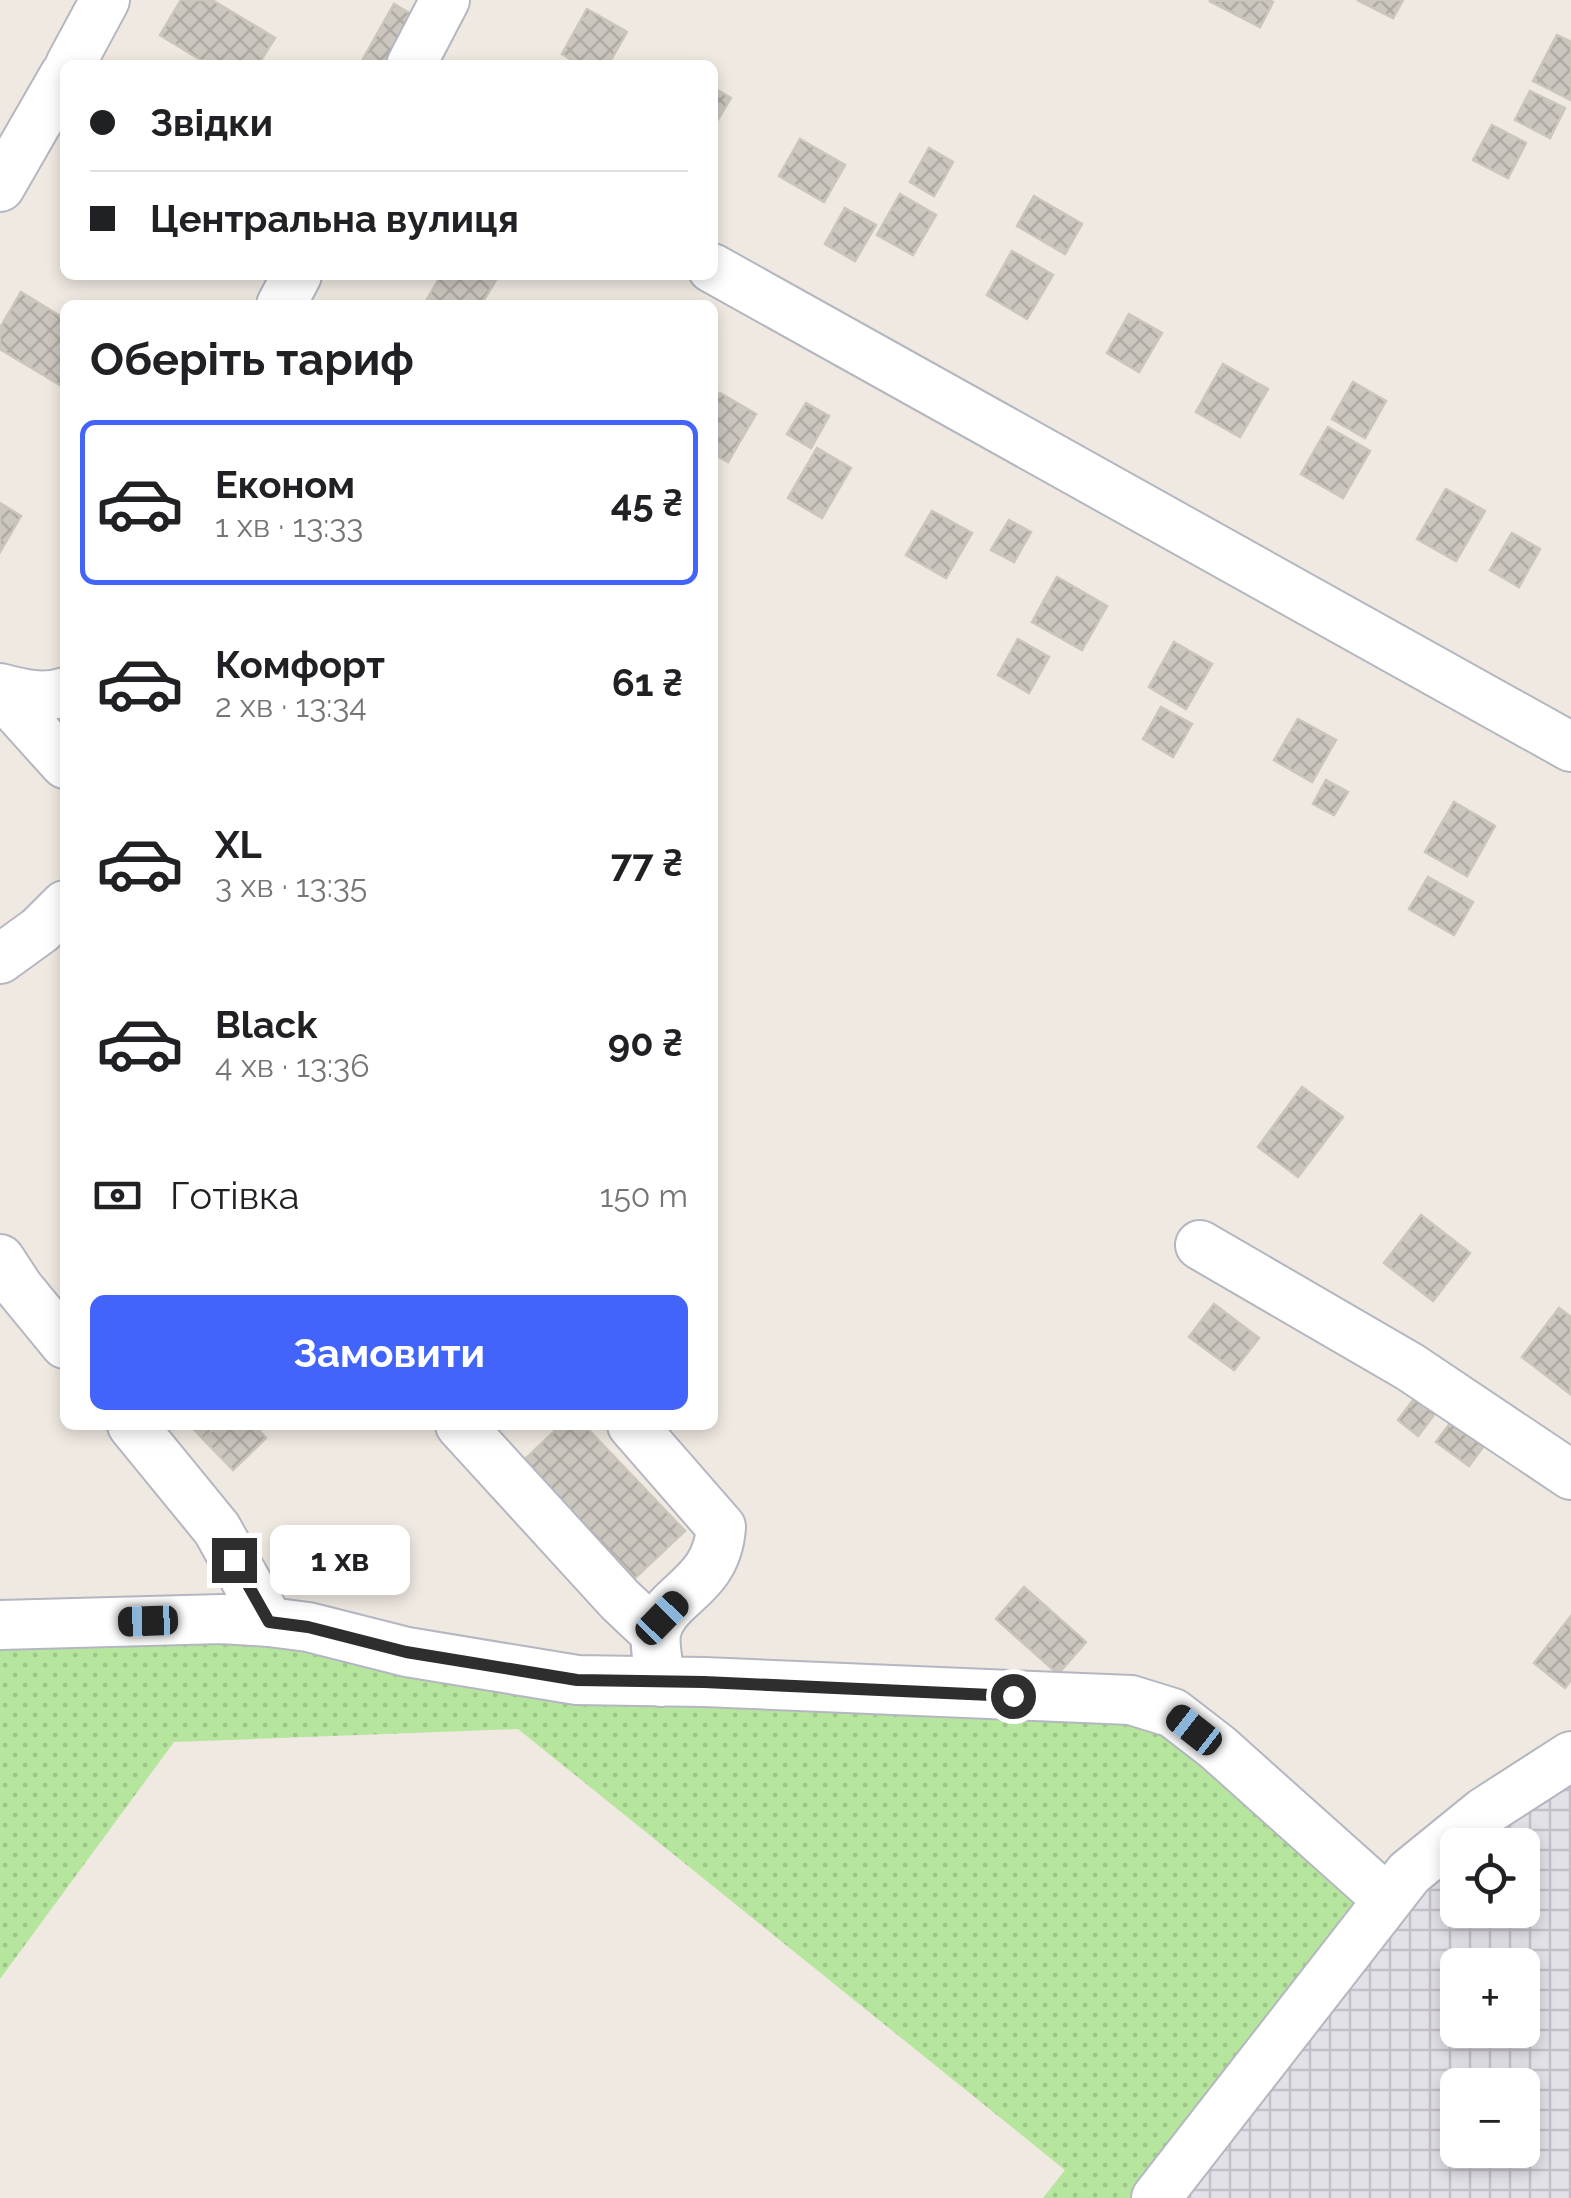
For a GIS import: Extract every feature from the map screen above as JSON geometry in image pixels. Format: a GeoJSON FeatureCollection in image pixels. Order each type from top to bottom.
{"type":"FeatureCollection","features":[{"type":"Feature","properties":{"kind":"street"},"geometry":{"type":"LineString","coordinates":[[73,60],[104,0]]}},
{"type":"Feature","properties":{"kind":"street"},"geometry":{"type":"LineString","coordinates":[[414,60],[444,0]]}},
{"type":"Feature","properties":{"kind":"street"},"geometry":{"type":"LineString","coordinates":[[0,187],[60,83]]}},
{"type":"Feature","properties":{"kind":"street"},"geometry":{"type":"LineString","coordinates":[[718,271],[1571,747]]}},
{"type":"Feature","properties":{"kind":"street"},"geometry":{"type":"LineString","coordinates":[[0,690],[23,695],[60,694]]}},
{"type":"Feature","properties":{"kind":"street"},"geometry":{"type":"LineString","coordinates":[[0,690],[60,758]]}},
{"type":"Feature","properties":{"kind":"street"},"geometry":{"type":"LineString","coordinates":[[0,959],[60,910]]}},
{"type":"Feature","properties":{"kind":"street"},"geometry":{"type":"LineString","coordinates":[[1200,1245],[1410,1367],[1571,1475]]}},
{"type":"Feature","properties":{"kind":"street"},"geometry":{"type":"LineString","coordinates":[[0,1258],[18,1288],[60,1338]]}},
{"type":"Feature","properties":{"kind":"street"},"geometry":{"type":"LineString","coordinates":[[136,1430],[217,1529],[269,1622]]}},
{"type":"Feature","properties":{"kind":"street"},"geometry":{"type":"LineString","coordinates":[[636,1430],[721,1526],[720,1546],[711,1568],[662,1618],[656,1634],[660,1682]]}},
{"type":"Feature","properties":{"kind":"street"},"geometry":{"type":"LineString","coordinates":[[482,1433],[656,1634]]}},
{"type":"Feature","properties":{"kind":"street"},"geometry":{"type":"LineString","coordinates":[[0,1625],[222,1619],[269,1622],[308,1627],[406,1652],[577,1680],[1131,1700],[1172,1713],[1187,1724],[1388,1900]]}},
{"type":"Feature","properties":{"kind":"street"},"geometry":{"type":"LineString","coordinates":[[1156,2198],[1409,1873],[1484,1812],[1571,1756]]}},
{"type":"Feature","properties":{"kind":"shaded area"},"geometry":{"type":"Polygon","coordinates":[[[1571,1756],[1571,2198],[1156,2198],[1409,1873],[1440,1851],[1440,1928],[1540,1928],[1540,1828],[1471,1828],[1571,1756]]]}},
{"type":"Feature","properties":{"kind":"green space"},"geometry":{"type":"Polygon","coordinates":[[[0,1625],[358,1642],[1131,1700],[1388,1900],[1156,2198],[1043,2198],[1065,2170],[518,1729],[174,1742],[0,1979],[0,1625]]]}},
{"type":"Feature","properties":{"kind":"building"},"geometry":{"type":"Polygon","coordinates":[[[181,0],[212,0],[275,38],[261,60],[201,60],[160,35],[181,0]]]}},
{"type":"Feature","properties":{"kind":"building"},"geometry":{"type":"Polygon","coordinates":[[[1357,0],[1403,0],[1393,18],[1357,0]]]}},
{"type":"Feature","properties":{"kind":"building"},"geometry":{"type":"Polygon","coordinates":[[[1209,1],[1273,2],[1260,27],[1209,1]]]}},
{"type":"Feature","properties":{"kind":"building"},"geometry":{"type":"Polygon","coordinates":[[[394,4],[423,21],[400,60],[363,59],[394,4]]]}},
{"type":"Feature","properties":{"kind":"building"},"geometry":{"type":"Polygon","coordinates":[[[587,9],[627,32],[611,60],[572,60],[562,54],[587,9]]]}},
{"type":"Feature","properties":{"kind":"building"},"geometry":{"type":"Polygon","coordinates":[[[1557,35],[1571,42],[1571,100],[1533,81],[1557,35]]]}},
{"type":"Feature","properties":{"kind":"building"},"geometry":{"type":"Polygon","coordinates":[[[718,90],[731,98],[718,119],[718,90]]]}},
{"type":"Feature","properties":{"kind":"building"},"geometry":{"type":"Polygon","coordinates":[[[1530,91],[1565,108],[1550,138],[1515,120],[1530,91]]]}},
{"type":"Feature","properties":{"kind":"building"},"geometry":{"type":"Polygon","coordinates":[[[1492,125],[1526,143],[1508,178],[1473,160],[1492,125]]]}},
{"type":"Feature","properties":{"kind":"building"},"geometry":{"type":"Polygon","coordinates":[[[800,139],[845,165],[824,202],[779,176],[800,139]]]}},
{"type":"Feature","properties":{"kind":"building"},"geometry":{"type":"Polygon","coordinates":[[[929,148],[953,162],[934,196],[910,182],[929,148]]]}},
{"type":"Feature","properties":{"kind":"building"},"geometry":{"type":"Polygon","coordinates":[[[900,194],[936,215],[913,255],[877,235],[900,194]]]}},
{"type":"Feature","properties":{"kind":"building"},"geometry":{"type":"Polygon","coordinates":[[[1034,196],[1082,224],[1065,254],[1017,226],[1034,196]]]}},
{"type":"Feature","properties":{"kind":"building"},"geometry":{"type":"Polygon","coordinates":[[[845,208],[876,225],[855,261],[825,244],[845,208]]]}},
{"type":"Feature","properties":{"kind":"building"},"geometry":{"type":"Polygon","coordinates":[[[1012,251],[1053,275],[1027,319],[987,295],[1012,251]]]}},
{"type":"Feature","properties":{"kind":"building"},"geometry":{"type":"Polygon","coordinates":[[[438,280],[496,280],[484,300],[427,300],[438,280]]]}},
{"type":"Feature","properties":{"kind":"building"},"geometry":{"type":"Polygon","coordinates":[[[21,292],[60,316],[60,385],[0,349],[0,328],[21,292]]]}},
{"type":"Feature","properties":{"kind":"building"},"geometry":{"type":"Polygon","coordinates":[[[1129,314],[1162,333],[1139,372],[1107,353],[1129,314]]]}},
{"type":"Feature","properties":{"kind":"building"},"geometry":{"type":"Polygon","coordinates":[[[1223,364],[1268,389],[1240,437],[1196,412],[1223,364]]]}},
{"type":"Feature","properties":{"kind":"building"},"geometry":{"type":"Polygon","coordinates":[[[1353,382],[1386,401],[1365,438],[1332,419],[1353,382]]]}},
{"type":"Feature","properties":{"kind":"building"},"geometry":{"type":"Polygon","coordinates":[[[720,393],[756,414],[728,462],[718,456],[720,393]]]}},
{"type":"Feature","properties":{"kind":"building"},"geometry":{"type":"Polygon","coordinates":[[[806,403],[829,416],[811,448],[787,434],[806,403]]]}},
{"type":"Feature","properties":{"kind":"building"},"geometry":{"type":"Polygon","coordinates":[[[1328,427],[1370,451],[1343,498],[1301,474],[1328,427]]]}},
{"type":"Feature","properties":{"kind":"building"},"geometry":{"type":"Polygon","coordinates":[[[817,448],[851,468],[822,518],[788,498],[817,448]]]}},
{"type":"Feature","properties":{"kind":"building"},"geometry":{"type":"Polygon","coordinates":[[[1446,489],[1485,511],[1456,561],[1417,539],[1446,489]]]}},
{"type":"Feature","properties":{"kind":"building"},"geometry":{"type":"Polygon","coordinates":[[[0,503],[21,516],[0,552],[0,503]]]}},
{"type":"Feature","properties":{"kind":"building"},"geometry":{"type":"Polygon","coordinates":[[[932,511],[972,533],[946,578],[906,555],[932,511]]]}},
{"type":"Feature","properties":{"kind":"building"},"geometry":{"type":"Polygon","coordinates":[[[1009,520],[1031,532],[1014,562],[991,550],[1009,520]]]}},
{"type":"Feature","properties":{"kind":"building"},"geometry":{"type":"Polygon","coordinates":[[[1512,533],[1540,549],[1519,587],[1490,570],[1512,533]]]}},
{"type":"Feature","properties":{"kind":"building"},"geometry":{"type":"Polygon","coordinates":[[[1057,577],[1107,606],[1082,650],[1032,622],[1057,577]]]}},
{"type":"Feature","properties":{"kind":"building"},"geometry":{"type":"Polygon","coordinates":[[[1018,639],[1049,657],[1029,693],[998,675],[1018,639]]]}},
{"type":"Feature","properties":{"kind":"building"},"geometry":{"type":"Polygon","coordinates":[[[1174,642],[1212,664],[1186,709],[1149,687],[1174,642]]]}},
{"type":"Feature","properties":{"kind":"building"},"geometry":{"type":"Polygon","coordinates":[[[1161,707],[1192,724],[1173,757],[1143,739],[1161,707]]]}},
{"type":"Feature","properties":{"kind":"building"},"geometry":{"type":"Polygon","coordinates":[[[1298,719],[1336,740],[1312,782],[1274,760],[1298,719]]]}},
{"type":"Feature","properties":{"kind":"building"},"geometry":{"type":"Polygon","coordinates":[[[1326,780],[1348,792],[1334,815],[1313,804],[1326,780]]]}},
{"type":"Feature","properties":{"kind":"building"},"geometry":{"type":"Polygon","coordinates":[[[1454,802],[1495,826],[1467,876],[1425,852],[1454,802]]]}},
{"type":"Feature","properties":{"kind":"building"},"geometry":{"type":"Polygon","coordinates":[[[1428,877],[1473,902],[1454,935],[1409,909],[1428,877]]]}},
{"type":"Feature","properties":{"kind":"building"},"geometry":{"type":"Polygon","coordinates":[[[1302,1087],[1343,1117],[1298,1177],[1258,1147],[1302,1087]]]}},
{"type":"Feature","properties":{"kind":"building"},"geometry":{"type":"Polygon","coordinates":[[[1421,1215],[1470,1253],[1433,1301],[1384,1263],[1421,1215]]]}},
{"type":"Feature","properties":{"kind":"building"},"geometry":{"type":"Polygon","coordinates":[[[1214,1304],[1259,1338],[1234,1370],[1189,1337],[1214,1304]]]}},
{"type":"Feature","properties":{"kind":"building"},"geometry":{"type":"Polygon","coordinates":[[[1559,1308],[1571,1317],[1570,1394],[1522,1357],[1559,1308]]]}},
{"type":"Feature","properties":{"kind":"building"},"geometry":{"type":"Polygon","coordinates":[[[1420,1391],[1440,1407],[1418,1436],[1398,1420],[1420,1391]]]}},
{"type":"Feature","properties":{"kind":"building"},"geometry":{"type":"Polygon","coordinates":[[[1457,1414],[1489,1439],[1469,1466],[1436,1442],[1457,1414]]]}},
{"type":"Feature","properties":{"kind":"building"},"geometry":{"type":"Polygon","coordinates":[[[195,1430],[213,1430],[203,1439],[195,1430]]]}},
{"type":"Feature","properties":{"kind":"building"},"geometry":{"type":"Polygon","coordinates":[[[213,1430],[259,1430],[266,1438],[233,1470],[203,1439],[213,1430]]]}},
{"type":"Feature","properties":{"kind":"building"},"geometry":{"type":"Polygon","coordinates":[[[556,1430],[589,1430],[685,1531],[635,1578],[523,1461],[556,1430]]]}},
{"type":"Feature","properties":{"kind":"building"},"geometry":{"type":"Polygon","coordinates":[[[1024,1587],[1086,1642],[1058,1674],[996,1619],[1024,1587]]]}},
{"type":"Feature","properties":{"kind":"building"},"geometry":{"type":"Polygon","coordinates":[[[1571,1616],[1571,1680],[1565,1688],[1534,1663],[1571,1616]]]}},
{"type":"Feature","properties":{"kind":"route"},"geometry":{"type":"LineString","coordinates":[[234,1560],[269,1622],[308,1627],[406,1652],[577,1680],[1013,1696]]}}]}
